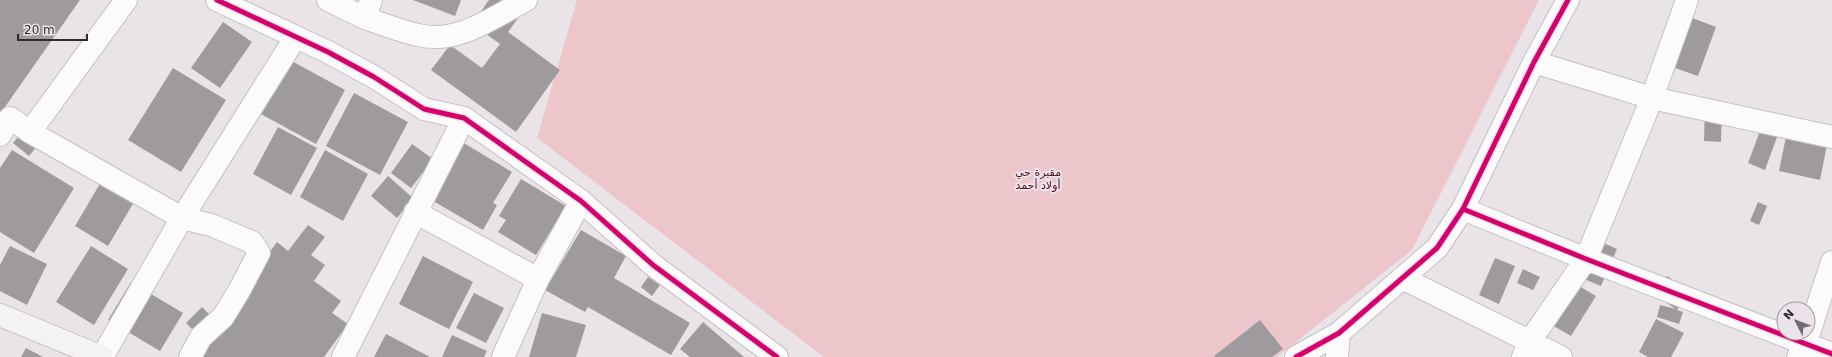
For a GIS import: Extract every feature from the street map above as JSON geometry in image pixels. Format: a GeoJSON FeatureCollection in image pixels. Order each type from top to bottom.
{"type":"FeatureCollection","features":[{"type":"Feature","properties":{"kind":"main road"},"geometry":{"type":"LineString","coordinates":[[0,315],[102,357]]}},
{"type":"Feature","properties":{"kind":"street"},"geometry":{"type":"LineString","coordinates":[[30,132],[126,0]]}},
{"type":"Feature","properties":{"kind":"street"},"geometry":{"type":"LineString","coordinates":[[217,0],[295,38],[328,52],[374,77],[424,109],[464,118],[581,200],[653,265],[777,357]]}},
{"type":"Feature","properties":{"kind":"street"},"geometry":{"type":"LineString","coordinates":[[328,0],[368,9],[419,36],[449,36],[484,24],[526,0]]}},
{"type":"Feature","properties":{"kind":"street"},"geometry":{"type":"LineString","coordinates":[[1296,357],[1339,333],[1437,248],[1463,208],[1534,62],[1568,0]]}},
{"type":"Feature","properties":{"kind":"street"},"geometry":{"type":"LineString","coordinates":[[1526,349],[1586,259],[1652,98],[1687,0]]}},
{"type":"Feature","properties":{"kind":"street"},"geometry":{"type":"LineString","coordinates":[[102,357],[182,218],[295,38]]}},
{"type":"Feature","properties":{"kind":"street"},"geometry":{"type":"LineString","coordinates":[[1534,62],[1652,98],[1832,137]]}},
{"type":"Feature","properties":{"kind":"street"},"geometry":{"type":"LineString","coordinates":[[0,135],[10,118],[30,132],[182,218],[211,225],[252,242],[259,253],[223,317],[201,337],[190,357]]}},
{"type":"Feature","properties":{"kind":"street"},"geometry":{"type":"LineString","coordinates":[[344,357],[415,212],[464,118]]}},
{"type":"Feature","properties":{"kind":"street"},"geometry":{"type":"LineString","coordinates":[[503,357],[538,279],[581,200]]}},
{"type":"Feature","properties":{"kind":"street"},"geometry":{"type":"LineString","coordinates":[[1463,208],[1802,351],[1832,354]]}},
{"type":"Feature","properties":{"kind":"street"},"geometry":{"type":"LineString","coordinates":[[415,212],[538,279]]}},
{"type":"Feature","properties":{"kind":"street"},"geometry":{"type":"LineString","coordinates":[[1802,351],[1832,262]]}},
{"type":"Feature","properties":{"kind":"street"},"geometry":{"type":"LineString","coordinates":[[1402,278],[1526,349],[1561,357]]}},
{"type":"Feature","properties":{"kind":"street"},"geometry":{"type":"LineString","coordinates":[[1337,357],[1339,333]]}},
{"type":"Feature","properties":{"kind":"green space","name":"مقبرة حي أولاد أحمد"},"geometry":{"type":"Polygon","coordinates":[[[577,0],[1539,0],[1412,250],[1277,357],[824,357],[537,138],[577,0]]]}},
{"type":"Feature","properties":{"kind":"building"},"geometry":{"type":"Polygon","coordinates":[[[0,0],[80,0],[0,114],[0,0]]]}},
{"type":"Feature","properties":{"kind":"building"},"geometry":{"type":"Polygon","coordinates":[[[413,0],[461,0],[455,16],[413,0]]]}},
{"type":"Feature","properties":{"kind":"building"},"geometry":{"type":"Polygon","coordinates":[[[489,0],[531,0],[508,32],[560,70],[516,132],[431,70],[450,45],[482,68],[500,44],[472,24],[489,0]]]}},
{"type":"Feature","properties":{"kind":"building"},"geometry":{"type":"Polygon","coordinates":[[[1674,11],[1716,27],[1698,76],[1655,61],[1674,11]]]}},
{"type":"Feature","properties":{"kind":"building"},"geometry":{"type":"Polygon","coordinates":[[[223,22],[252,42],[220,88],[191,68],[223,22]]]}},
{"type":"Feature","properties":{"kind":"building"},"geometry":{"type":"Polygon","coordinates":[[[288,59],[345,90],[316,144],[259,113],[288,59]]]}},
{"type":"Feature","properties":{"kind":"building"},"geometry":{"type":"Polygon","coordinates":[[[173,68],[226,100],[181,172],[128,140],[173,68]]]}},
{"type":"Feature","properties":{"kind":"building"},"geometry":{"type":"Polygon","coordinates":[[[354,93],[408,122],[380,175],[326,146],[354,93]]]}},
{"type":"Feature","properties":{"kind":"building"},"geometry":{"type":"Polygon","coordinates":[[[1705,107],[1722,108],[1721,142],[1704,141],[1705,107]]]}},
{"type":"Feature","properties":{"kind":"building"},"geometry":{"type":"Polygon","coordinates":[[[1763,123],[1780,129],[1765,170],[1748,163],[1763,123]]]}},
{"type":"Feature","properties":{"kind":"building"},"geometry":{"type":"Polygon","coordinates":[[[278,127],[317,148],[291,195],[253,174],[278,127]]]}},
{"type":"Feature","properties":{"kind":"building"},"geometry":{"type":"Polygon","coordinates":[[[1788,127],[1829,135],[1820,180],[1779,171],[1788,127]]]}},
{"type":"Feature","properties":{"kind":"building"},"geometry":{"type":"Polygon","coordinates":[[[23,131],[39,144],[29,156],[13,143],[23,131]]]}},
{"type":"Feature","properties":{"kind":"building"},"geometry":{"type":"Polygon","coordinates":[[[462,142],[512,172],[493,203],[497,205],[483,230],[428,198],[462,142]]]}},
{"type":"Feature","properties":{"kind":"building"},"geometry":{"type":"Polygon","coordinates":[[[412,144],[433,159],[411,188],[391,173],[412,144]]]}},
{"type":"Feature","properties":{"kind":"building"},"geometry":{"type":"Polygon","coordinates":[[[12,150],[74,188],[34,253],[0,232],[0,168],[12,150]]]}},
{"type":"Feature","properties":{"kind":"building"},"geometry":{"type":"Polygon","coordinates":[[[325,150],[368,174],[343,221],[300,197],[325,150]]]}},
{"type":"Feature","properties":{"kind":"building"},"geometry":{"type":"Polygon","coordinates":[[[388,176],[413,198],[397,218],[371,196],[388,176]]]}},
{"type":"Feature","properties":{"kind":"building"},"geometry":{"type":"Polygon","coordinates":[[[521,179],[566,206],[536,255],[498,232],[506,220],[499,216],[521,179]]]}},
{"type":"Feature","properties":{"kind":"building"},"geometry":{"type":"Polygon","coordinates":[[[101,182],[134,202],[108,246],[75,226],[101,182]]]}},
{"type":"Feature","properties":{"kind":"building"},"geometry":{"type":"Polygon","coordinates":[[[1758,202],[1767,206],[1759,225],[1750,221],[1758,202]]]}},
{"type":"Feature","properties":{"kind":"building"},"geometry":{"type":"Polygon","coordinates":[[[308,225],[325,237],[311,255],[325,265],[314,281],[341,301],[332,313],[348,324],[324,357],[199,357],[252,276],[277,242],[288,251],[308,225]]]}},
{"type":"Feature","properties":{"kind":"building"},"geometry":{"type":"Polygon","coordinates":[[[581,230],[626,256],[614,278],[690,323],[671,355],[588,307],[585,312],[545,290],[581,230]]]}},
{"type":"Feature","properties":{"kind":"building"},"geometry":{"type":"Polygon","coordinates":[[[1586,235],[1617,249],[1601,286],[1570,273],[1586,235]]]}},
{"type":"Feature","properties":{"kind":"building"},"geometry":{"type":"Polygon","coordinates":[[[10,246],[47,264],[27,305],[0,291],[0,265],[10,246]]]}},
{"type":"Feature","properties":{"kind":"building"},"geometry":{"type":"Polygon","coordinates":[[[91,246],[128,269],[94,325],[56,302],[91,246]]]}},
{"type":"Feature","properties":{"kind":"building"},"geometry":{"type":"Polygon","coordinates":[[[423,256],[473,282],[449,329],[399,304],[423,256]]]}},
{"type":"Feature","properties":{"kind":"building"},"geometry":{"type":"Polygon","coordinates":[[[1495,258],[1515,266],[1499,304],[1479,295],[1495,258]]]}},
{"type":"Feature","properties":{"kind":"building"},"geometry":{"type":"Polygon","coordinates":[[[1523,269],[1540,277],[1533,290],[1517,283],[1523,269]]]}},
{"type":"Feature","properties":{"kind":"building"},"geometry":{"type":"Polygon","coordinates":[[[1562,276],[1596,296],[1571,336],[1538,317],[1562,276]]]}},
{"type":"Feature","properties":{"kind":"building"},"geometry":{"type":"Polygon","coordinates":[[[1667,276],[1690,291],[1677,310],[1683,312],[1679,324],[1657,317],[1660,305],[1676,309],[1665,302],[1671,293],[1660,287],[1667,276]]]}},
{"type":"Feature","properties":{"kind":"building"},"geometry":{"type":"Polygon","coordinates":[[[648,277],[660,285],[652,296],[641,287],[648,277]]]}},
{"type":"Feature","properties":{"kind":"building"},"geometry":{"type":"Polygon","coordinates":[[[131,282],[183,313],[160,351],[108,320],[131,282]]]}},
{"type":"Feature","properties":{"kind":"building"},"geometry":{"type":"Polygon","coordinates":[[[474,293],[504,308],[486,343],[456,328],[474,293]]]}},
{"type":"Feature","properties":{"kind":"building"},"geometry":{"type":"Polygon","coordinates":[[[202,307],[214,319],[198,335],[186,323],[202,307]]]}},
{"type":"Feature","properties":{"kind":"building"},"geometry":{"type":"Polygon","coordinates":[[[542,313],[586,325],[576,357],[529,357],[542,313]]]}},
{"type":"Feature","properties":{"kind":"building"},"geometry":{"type":"Polygon","coordinates":[[[1656,319],[1684,333],[1671,357],[1648,357],[1639,352],[1656,319]]]}},
{"type":"Feature","properties":{"kind":"building"},"geometry":{"type":"Polygon","coordinates":[[[1260,320],[1283,349],[1272,357],[1214,356],[1260,320]]]}},
{"type":"Feature","properties":{"kind":"building"},"geometry":{"type":"Polygon","coordinates":[[[703,322],[744,357],[690,357],[680,349],[703,322]]]}},
{"type":"Feature","properties":{"kind":"building"},"geometry":{"type":"Polygon","coordinates":[[[386,334],[430,357],[374,357],[386,334]]]}},
{"type":"Feature","properties":{"kind":"building"},"geometry":{"type":"Polygon","coordinates":[[[452,335],[487,351],[484,357],[442,357],[452,335]]]}},
{"type":"Feature","properties":{"kind":"building"},"geometry":{"type":"Polygon","coordinates":[[[26,348],[43,357],[21,357],[26,348]]]}},
{"type":"Feature","properties":{"kind":"cycle path"},"geometry":{"type":"LineString","coordinates":[[217,0],[328,52],[374,77],[424,109],[464,118],[581,201],[653,265],[777,357]]}},
{"type":"Feature","properties":{"kind":"cycle path"},"geometry":{"type":"LineString","coordinates":[[1296,357],[1339,333],[1437,248],[1463,209],[1534,62],[1568,0]]}},
{"type":"Feature","properties":{"kind":"cycle path"},"geometry":{"type":"LineString","coordinates":[[1463,209],[1586,259],[1832,354]]}}]}
